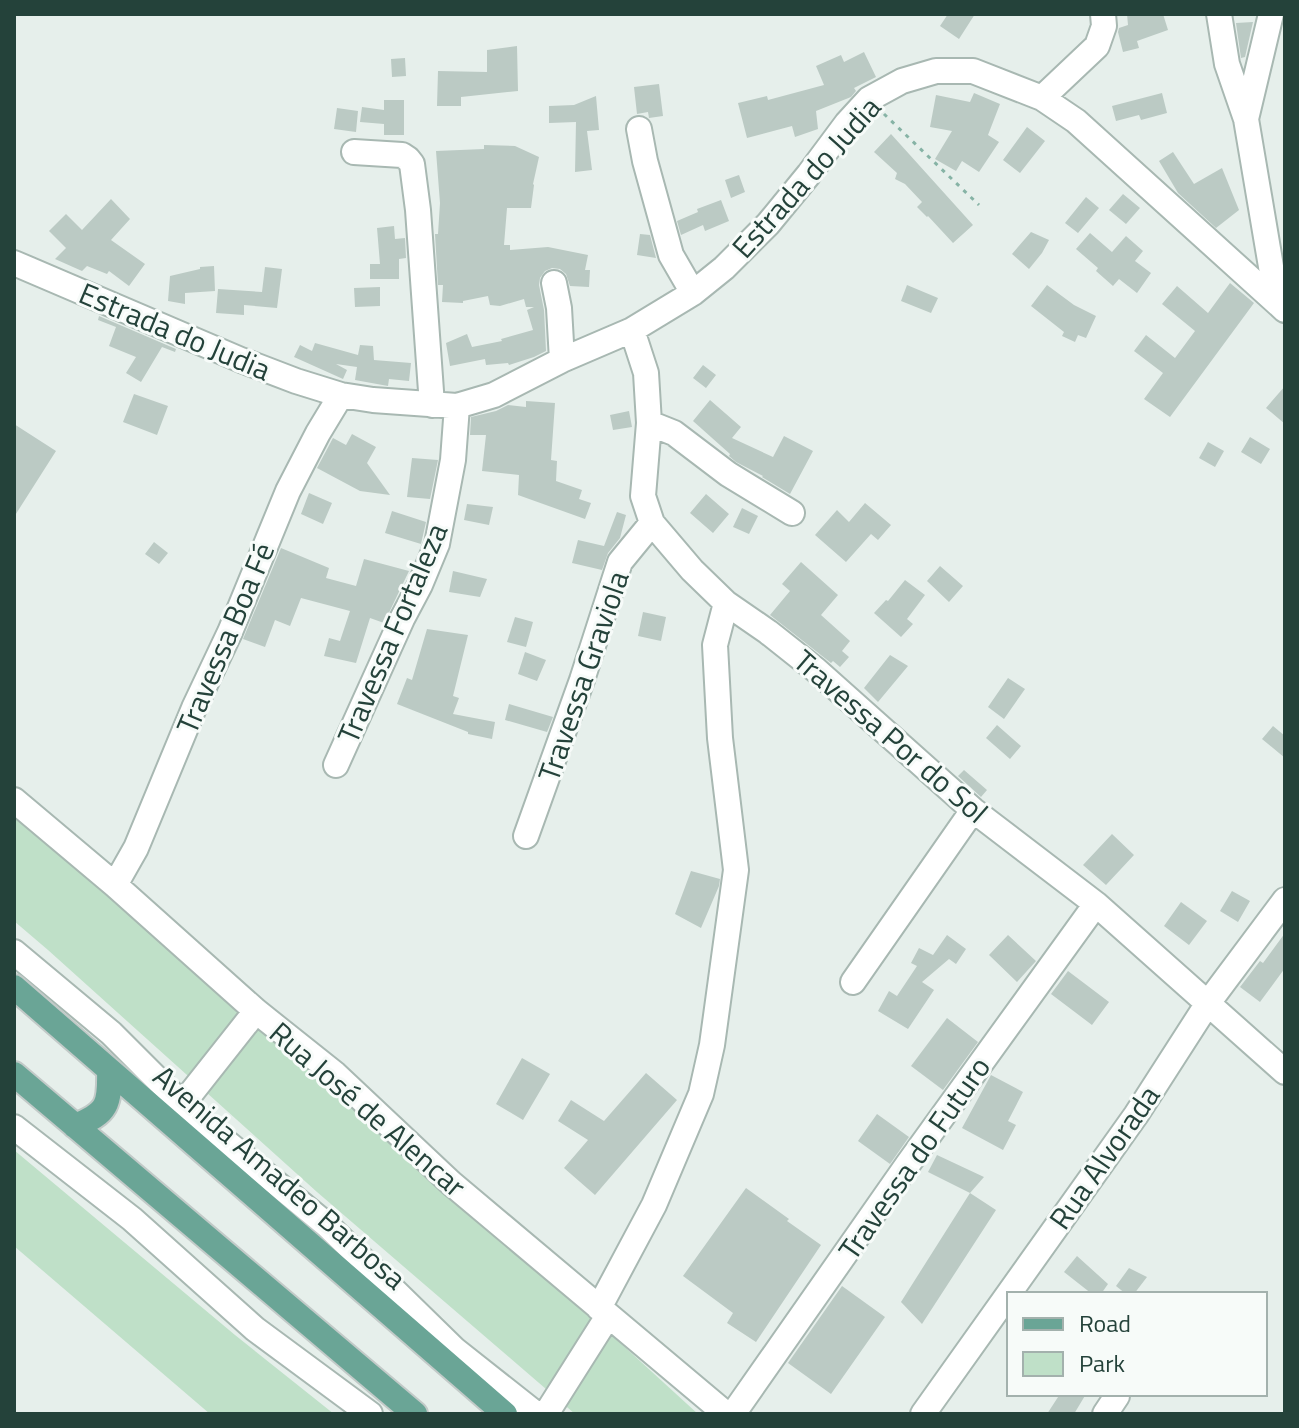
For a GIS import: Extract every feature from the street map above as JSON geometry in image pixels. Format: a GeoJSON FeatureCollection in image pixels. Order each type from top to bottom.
{"type":"FeatureCollection","features":[{"type":"Feature","properties":{"kind":"main road","name":"Avenida Amadeo Barbosa"},"geometry":{"type":"LineString","coordinates":[[14,987],[109,1070],[176,1113],[505,1414]]}},
{"type":"Feature","properties":{"kind":"main road"},"geometry":{"type":"LineString","coordinates":[[75,1126],[97,1116],[107,1104],[109,1070]]}},
{"type":"Feature","properties":{"kind":"main road"},"geometry":{"type":"LineString","coordinates":[[14,1074],[415,1414]]}},
{"type":"Feature","properties":{"kind":"street"},"geometry":{"type":"LineString","coordinates":[[1042,98],[1097,46],[1104,26],[1103,14]]}},
{"type":"Feature","properties":{"kind":"street"},"geometry":{"type":"LineString","coordinates":[[1219,14],[1227,64],[1246,119],[1281,306]]}},
{"type":"Feature","properties":{"kind":"street"},"geometry":{"type":"LineString","coordinates":[[1246,119],[1271,14]]}},
{"type":"Feature","properties":{"kind":"street","name":"Estrada do Judia"},"geometry":{"type":"LineString","coordinates":[[14,263],[296,381],[341,395],[373,400],[457,406],[494,395],[562,360],[632,330],[693,293],[724,268],[768,224],[869,99],[902,81],[936,71],[973,71],[1042,98],[1094,136],[1281,306]]}},
{"type":"Feature","properties":{"kind":"street"},"geometry":{"type":"LineString","coordinates":[[639,129],[671,255],[693,293]]}},
{"type":"Feature","properties":{"kind":"street"},"geometry":{"type":"LineString","coordinates":[[354,152],[402,155],[412,164],[432,405]]}},
{"type":"Feature","properties":{"kind":"street"},"geometry":{"type":"LineString","coordinates":[[554,283],[562,360]]}},
{"type":"Feature","properties":{"kind":"street","name":"Travessa Por do Sol"},"geometry":{"type":"LineString","coordinates":[[632,330],[646,373],[649,423],[643,496],[652,523],[692,570],[726,603],[816,670],[973,810],[1096,904],[1285,1072]]}},
{"type":"Feature","properties":{"kind":"street","name":"Travessa Boa Fé"},"geometry":{"type":"LineString","coordinates":[[115,885],[136,848],[288,491],[341,395]]}},
{"type":"Feature","properties":{"kind":"street","name":"Travessa Fortaleza"},"geometry":{"type":"LineString","coordinates":[[336,765],[437,544],[453,460],[457,406]]}},
{"type":"Feature","properties":{"kind":"street"},"geometry":{"type":"LineString","coordinates":[[649,423],[674,433],[728,474],[792,513]]}},
{"type":"Feature","properties":{"kind":"street","name":"Travessa Graviola"},"geometry":{"type":"LineString","coordinates":[[526,836],[620,562],[652,523]]}},
{"type":"Feature","properties":{"kind":"street"},"geometry":{"type":"LineString","coordinates":[[546,1414],[604,1312],[654,1205],[701,1094],[712,1045],[736,870],[720,738],[715,645],[726,603]]}},
{"type":"Feature","properties":{"kind":"street","name":"Rua José de Alencar"},"geometry":{"type":"LineString","coordinates":[[14,800],[256,1011],[335,1074],[451,1183],[726,1414]]}},
{"type":"Feature","properties":{"kind":"street"},"geometry":{"type":"LineString","coordinates":[[853,982],[973,810]]}},
{"type":"Feature","properties":{"kind":"street","name":"Rua Alvorada"},"geometry":{"type":"LineString","coordinates":[[1010,1292],[1136,1115],[1208,1003],[1285,900]]}},
{"type":"Feature","properties":{"kind":"street","name":"Travessa do Futuro"},"geometry":{"type":"LineString","coordinates":[[733,1414],[1096,904]]}},
{"type":"Feature","properties":{"kind":"street"},"geometry":{"type":"LineString","coordinates":[[14,952],[111,1033],[176,1113],[327,1225],[455,1350],[536,1414]]}},
{"type":"Feature","properties":{"kind":"street"},"geometry":{"type":"LineString","coordinates":[[176,1113],[256,1011]]}},
{"type":"Feature","properties":{"kind":"street"},"geometry":{"type":"LineString","coordinates":[[14,1127],[132,1219],[255,1329],[370,1414]]}},
{"type":"Feature","properties":{"kind":"street","name":"Rua Alvorada"},"geometry":{"type":"LineString","coordinates":[[923,1414],[1007,1296]]}},
{"type":"Feature","properties":{"kind":"path"},"geometry":{"type":"LineString","coordinates":[[869,99],[979,205]]}},
{"type":"Feature","properties":{"kind":"green space"},"geometry":{"type":"Polygon","coordinates":[[[14,809],[273,1041],[477,1212],[698,1414],[575,1414],[317,1192],[14,921],[14,809]]]}},
{"type":"Feature","properties":{"kind":"green space"},"geometry":{"type":"Polygon","coordinates":[[[14,1150],[334,1414],[210,1414],[14,1246],[14,1150]]]}},
{"type":"Feature","properties":{"kind":"building"},"geometry":{"type":"Polygon","coordinates":[[[948,14],[975,14],[959,39],[940,26],[948,14]]]}},
{"type":"Feature","properties":{"kind":"building"},"geometry":{"type":"Polygon","coordinates":[[[1127,14],[1163,14],[1168,30],[1137,41],[1139,48],[1123,52],[1118,32],[1119,28],[1128,25],[1127,14]]]}},
{"type":"Feature","properties":{"kind":"building"},"geometry":{"type":"Polygon","coordinates":[[[1253,22],[1245,57],[1241,58],[1236,23],[1253,22]]]}},
{"type":"Feature","properties":{"kind":"building"},"geometry":{"type":"Polygon","coordinates":[[[517,46],[518,91],[461,97],[461,106],[437,106],[438,71],[487,72],[487,50],[517,46]]]}},
{"type":"Feature","properties":{"kind":"building"},"geometry":{"type":"Polygon","coordinates":[[[864,52],[876,77],[854,88],[856,91],[851,97],[816,111],[818,129],[795,137],[792,126],[747,138],[738,103],[767,96],[768,100],[824,85],[816,66],[841,55],[844,62],[864,52]]]}},
{"type":"Feature","properties":{"kind":"building"},"geometry":{"type":"Polygon","coordinates":[[[405,58],[406,76],[392,77],[391,59],[405,58]]]}},
{"type":"Feature","properties":{"kind":"building"},"geometry":{"type":"Polygon","coordinates":[[[659,84],[663,116],[649,118],[648,112],[637,114],[634,87],[659,84]]]}},
{"type":"Feature","properties":{"kind":"building"},"geometry":{"type":"Polygon","coordinates":[[[974,93],[1000,104],[988,135],[999,142],[979,172],[962,161],[956,171],[935,159],[952,131],[930,127],[936,95],[970,102],[974,93]]]}},
{"type":"Feature","properties":{"kind":"building"},"geometry":{"type":"Polygon","coordinates":[[[1162,93],[1167,113],[1141,120],[1139,115],[1116,121],[1112,106],[1162,93]]]}},
{"type":"Feature","properties":{"kind":"building"},"geometry":{"type":"Polygon","coordinates":[[[596,96],[599,130],[587,131],[592,170],[575,172],[576,122],[549,123],[549,106],[574,105],[596,96]]]}},
{"type":"Feature","properties":{"kind":"building"},"geometry":{"type":"Polygon","coordinates":[[[384,100],[404,100],[404,135],[384,135],[384,124],[360,122],[362,107],[384,110],[384,100]]]}},
{"type":"Feature","properties":{"kind":"building"},"geometry":{"type":"Polygon","coordinates":[[[337,108],[358,111],[356,132],[334,129],[337,108]]]}},
{"type":"Feature","properties":{"kind":"building"},"geometry":{"type":"Polygon","coordinates":[[[1027,127],[1045,141],[1020,173],[1003,160],[1027,127]]]}},
{"type":"Feature","properties":{"kind":"building"},"geometry":{"type":"Polygon","coordinates":[[[891,134],[973,225],[953,243],[917,207],[922,202],[905,184],[895,179],[897,173],[874,152],[891,134]]]}},
{"type":"Feature","properties":{"kind":"building"},"geometry":{"type":"Polygon","coordinates":[[[484,145],[515,146],[539,157],[531,208],[507,208],[504,245],[510,245],[510,250],[548,247],[588,255],[585,270],[590,270],[589,287],[570,286],[566,274],[560,269],[545,271],[539,285],[546,351],[509,365],[486,365],[485,359],[450,366],[446,343],[467,334],[472,347],[533,330],[527,310],[534,307],[526,307],[524,299],[500,306],[490,305],[488,296],[463,303],[442,302],[443,285],[438,285],[435,234],[438,234],[440,203],[436,151],[484,149],[484,145]]]}},
{"type":"Feature","properties":{"kind":"building"},"geometry":{"type":"Polygon","coordinates":[[[1173,152],[1194,184],[1222,168],[1239,210],[1216,228],[1178,193],[1159,161],[1173,152]]]}},
{"type":"Feature","properties":{"kind":"building"},"geometry":{"type":"Polygon","coordinates":[[[739,175],[745,192],[731,198],[725,180],[739,175]]]}},
{"type":"Feature","properties":{"kind":"building"},"geometry":{"type":"Polygon","coordinates":[[[1123,194],[1140,208],[1126,224],[1109,210],[1123,194]]]}},
{"type":"Feature","properties":{"kind":"building"},"geometry":{"type":"Polygon","coordinates":[[[1086,197],[1099,208],[1078,233],[1065,223],[1086,197]]]}},
{"type":"Feature","properties":{"kind":"building"},"geometry":{"type":"Polygon","coordinates":[[[111,199],[130,219],[111,240],[145,264],[129,286],[109,271],[107,274],[87,266],[82,271],[55,259],[66,248],[49,231],[66,214],[82,230],[111,199]]]}},
{"type":"Feature","properties":{"kind":"building"},"geometry":{"type":"Polygon","coordinates":[[[721,200],[729,221],[705,231],[703,225],[681,235],[677,221],[721,200]]]}},
{"type":"Feature","properties":{"kind":"building"},"geometry":{"type":"Polygon","coordinates":[[[394,226],[395,239],[405,238],[406,258],[399,259],[399,279],[370,279],[370,264],[380,264],[377,228],[394,226]]]}},
{"type":"Feature","properties":{"kind":"building"},"geometry":{"type":"Polygon","coordinates":[[[1031,232],[1049,240],[1029,269],[1012,254],[1031,232]]]}},
{"type":"Feature","properties":{"kind":"building"},"geometry":{"type":"Polygon","coordinates":[[[1090,233],[1112,252],[1126,236],[1143,251],[1135,261],[1151,273],[1137,293],[1119,279],[1113,286],[1076,249],[1090,233]]]}},
{"type":"Feature","properties":{"kind":"building"},"geometry":{"type":"Polygon","coordinates":[[[640,234],[650,235],[656,258],[637,255],[640,234]]]}},
{"type":"Feature","properties":{"kind":"building"},"geometry":{"type":"Polygon","coordinates":[[[214,266],[215,291],[185,293],[185,304],[168,301],[170,276],[214,266]]]}},
{"type":"Feature","properties":{"kind":"building"},"geometry":{"type":"Polygon","coordinates":[[[265,267],[282,269],[277,308],[244,305],[244,315],[216,313],[218,289],[262,292],[265,267]]]}},
{"type":"Feature","properties":{"kind":"building"},"geometry":{"type":"Polygon","coordinates":[[[1230,283],[1254,303],[1170,417],[1144,399],[1163,373],[1134,351],[1146,335],[1175,358],[1195,331],[1162,304],[1177,286],[1208,313],[1230,283]]]}},
{"type":"Feature","properties":{"kind":"building"},"geometry":{"type":"Polygon","coordinates":[[[907,285],[938,298],[931,313],[901,301],[907,285]]]}},
{"type":"Feature","properties":{"kind":"building"},"geometry":{"type":"Polygon","coordinates":[[[1047,285],[1074,305],[1096,316],[1086,338],[1078,335],[1075,342],[1062,336],[1064,332],[1031,306],[1047,285]]]}},
{"type":"Feature","properties":{"kind":"building"},"geometry":{"type":"Polygon","coordinates":[[[380,287],[380,306],[355,307],[354,288],[380,287]]]}},
{"type":"Feature","properties":{"kind":"building"},"geometry":{"type":"Polygon","coordinates":[[[99,316],[176,349],[175,352],[162,347],[141,382],[126,373],[136,357],[109,346],[116,327],[98,320],[99,316]]]}},
{"type":"Feature","properties":{"kind":"building"},"geometry":{"type":"Polygon","coordinates":[[[315,343],[358,355],[360,345],[373,346],[374,360],[411,363],[409,381],[389,379],[388,386],[355,380],[357,367],[336,364],[347,370],[343,379],[294,357],[300,345],[312,351],[315,343]]]}},
{"type":"Feature","properties":{"kind":"building"},"geometry":{"type":"Polygon","coordinates":[[[703,365],[716,375],[706,388],[693,378],[703,365]]]}},
{"type":"Feature","properties":{"kind":"building"},"geometry":{"type":"Polygon","coordinates":[[[1285,386],[1285,424],[1266,408],[1285,386]]]}},
{"type":"Feature","properties":{"kind":"building"},"geometry":{"type":"Polygon","coordinates":[[[134,394],[168,406],[157,435],[123,422],[134,394]]]}},
{"type":"Feature","properties":{"kind":"building"},"geometry":{"type":"Polygon","coordinates":[[[710,400],[741,427],[732,438],[773,457],[784,436],[813,451],[790,494],[736,462],[693,421],[710,400]]]}},
{"type":"Feature","properties":{"kind":"building"},"geometry":{"type":"Polygon","coordinates":[[[526,401],[555,403],[551,460],[557,461],[556,481],[582,490],[579,499],[591,503],[585,519],[518,495],[519,475],[482,471],[486,435],[470,435],[471,417],[508,405],[526,407],[526,401]]]}},
{"type":"Feature","properties":{"kind":"building"},"geometry":{"type":"Polygon","coordinates":[[[629,411],[632,427],[613,430],[610,415],[629,411]]]}},
{"type":"Feature","properties":{"kind":"building"},"geometry":{"type":"Polygon","coordinates":[[[14,424],[56,451],[14,517],[14,424]]]}},
{"type":"Feature","properties":{"kind":"building"},"geometry":{"type":"Polygon","coordinates":[[[352,434],[376,447],[367,463],[390,495],[360,491],[317,468],[333,438],[346,445],[352,434]]]}},
{"type":"Feature","properties":{"kind":"building"},"geometry":{"type":"Polygon","coordinates":[[[1250,437],[1270,449],[1261,464],[1241,452],[1250,437]]]}},
{"type":"Feature","properties":{"kind":"building"},"geometry":{"type":"Polygon","coordinates":[[[1208,442],[1224,451],[1215,467],[1199,458],[1208,442]]]}},
{"type":"Feature","properties":{"kind":"building"},"geometry":{"type":"Polygon","coordinates":[[[412,458],[438,460],[430,499],[407,497],[412,458]]]}},
{"type":"Feature","properties":{"kind":"building"},"geometry":{"type":"Polygon","coordinates":[[[309,493],[332,503],[323,524],[301,514],[309,493]]]}},
{"type":"Feature","properties":{"kind":"building"},"geometry":{"type":"Polygon","coordinates":[[[706,494],[729,514],[713,533],[690,513],[706,494]]]}},
{"type":"Feature","properties":{"kind":"building"},"geometry":{"type":"Polygon","coordinates":[[[865,503],[891,525],[878,540],[871,534],[846,562],[815,535],[837,510],[849,522],[865,503]]]}},
{"type":"Feature","properties":{"kind":"building"},"geometry":{"type":"Polygon","coordinates":[[[467,504],[493,507],[489,525],[464,520],[467,504]]]}},
{"type":"Feature","properties":{"kind":"building"},"geometry":{"type":"Polygon","coordinates":[[[742,508],[758,516],[749,534],[733,527],[742,508]]]}},
{"type":"Feature","properties":{"kind":"building"},"geometry":{"type":"Polygon","coordinates":[[[392,511],[426,522],[421,544],[385,533],[392,511]]]}},
{"type":"Feature","properties":{"kind":"building"},"geometry":{"type":"Polygon","coordinates":[[[617,512],[626,515],[620,538],[608,553],[602,570],[572,563],[578,540],[604,546],[617,512]]]}},
{"type":"Feature","properties":{"kind":"building"},"geometry":{"type":"Polygon","coordinates":[[[154,542],[168,553],[159,564],[145,554],[154,542]]]}},
{"type":"Feature","properties":{"kind":"building"},"geometry":{"type":"Polygon","coordinates":[[[281,548],[329,568],[326,578],[356,586],[364,559],[409,571],[384,623],[370,618],[356,663],[324,656],[329,638],[340,641],[350,611],[301,598],[290,626],[275,620],[265,647],[243,639],[281,548]]]}},
{"type":"Feature","properties":{"kind":"building"},"geometry":{"type":"Polygon","coordinates":[[[801,562],[838,595],[821,615],[850,641],[842,651],[849,657],[840,667],[770,615],[790,591],[782,584],[801,562]]]}},
{"type":"Feature","properties":{"kind":"building"},"geometry":{"type":"Polygon","coordinates":[[[940,566],[963,586],[949,602],[927,581],[940,566]]]}},
{"type":"Feature","properties":{"kind":"building"},"geometry":{"type":"Polygon","coordinates":[[[453,571],[487,579],[480,597],[449,592],[453,571]]]}},
{"type":"Feature","properties":{"kind":"building"},"geometry":{"type":"Polygon","coordinates":[[[905,580],[925,595],[907,619],[913,624],[901,637],[874,613],[905,580]]]}},
{"type":"Feature","properties":{"kind":"building"},"geometry":{"type":"Polygon","coordinates":[[[643,612],[666,617],[661,641],[638,636],[643,612]]]}},
{"type":"Feature","properties":{"kind":"building"},"geometry":{"type":"Polygon","coordinates":[[[515,617],[533,622],[526,647],[507,642],[515,617]]]}},
{"type":"Feature","properties":{"kind":"building"},"geometry":{"type":"Polygon","coordinates":[[[427,629],[468,635],[453,696],[459,698],[453,714],[495,722],[492,739],[468,734],[397,704],[407,678],[412,680],[427,629]]]}},
{"type":"Feature","properties":{"kind":"building"},"geometry":{"type":"Polygon","coordinates":[[[525,652],[546,660],[537,681],[518,674],[525,652]]]}},
{"type":"Feature","properties":{"kind":"building"},"geometry":{"type":"Polygon","coordinates":[[[890,655],[908,666],[878,702],[864,688],[890,655]]]}},
{"type":"Feature","properties":{"kind":"building"},"geometry":{"type":"Polygon","coordinates":[[[1008,678],[1025,689],[1004,719],[988,707],[1008,678]]]}},
{"type":"Feature","properties":{"kind":"building"},"geometry":{"type":"Polygon","coordinates":[[[509,704],[553,717],[547,732],[505,720],[509,704]]]}},
{"type":"Feature","properties":{"kind":"building"},"geometry":{"type":"Polygon","coordinates":[[[997,725],[1021,746],[1010,759],[986,738],[997,725]]]}},
{"type":"Feature","properties":{"kind":"building"},"geometry":{"type":"Polygon","coordinates":[[[1273,726],[1285,736],[1285,758],[1262,739],[1273,726]]]}},
{"type":"Feature","properties":{"kind":"building"},"geometry":{"type":"Polygon","coordinates":[[[964,770],[987,790],[981,797],[958,776],[964,770]]]}},
{"type":"Feature","properties":{"kind":"building"},"geometry":{"type":"Polygon","coordinates":[[[1112,834],[1134,855],[1106,885],[1083,865],[1112,834]]]}},
{"type":"Feature","properties":{"kind":"building"},"geometry":{"type":"Polygon","coordinates":[[[691,871],[720,879],[701,928],[675,914],[691,871]]]}},
{"type":"Feature","properties":{"kind":"building"},"geometry":{"type":"Polygon","coordinates":[[[1232,891],[1250,901],[1238,922],[1220,911],[1232,891]]]}},
{"type":"Feature","properties":{"kind":"building"},"geometry":{"type":"Polygon","coordinates":[[[1181,902],[1207,921],[1189,945],[1164,926],[1181,902]]]}},
{"type":"Feature","properties":{"kind":"building"},"geometry":{"type":"Polygon","coordinates":[[[1285,933],[1285,968],[1260,1002],[1240,987],[1285,933]]]}},
{"type":"Feature","properties":{"kind":"building"},"geometry":{"type":"Polygon","coordinates":[[[947,935],[966,949],[956,964],[949,959],[922,982],[934,990],[908,1029],[878,1011],[889,991],[897,996],[917,966],[911,963],[919,948],[933,955],[947,935]]]}},
{"type":"Feature","properties":{"kind":"building"},"geometry":{"type":"Polygon","coordinates":[[[1008,935],[1036,961],[1017,982],[989,955],[1008,935]]]}},
{"type":"Feature","properties":{"kind":"building"},"geometry":{"type":"Polygon","coordinates":[[[1068,971],[1109,1002],[1092,1025],[1051,994],[1068,971]]]}},
{"type":"Feature","properties":{"kind":"building"},"geometry":{"type":"Polygon","coordinates":[[[947,1018],[978,1042],[943,1090],[911,1066],[947,1018]]]}},
{"type":"Feature","properties":{"kind":"building"},"geometry":{"type":"Polygon","coordinates":[[[522,1058],[550,1074],[523,1120],[496,1104],[522,1058]]]}},
{"type":"Feature","properties":{"kind":"building"},"geometry":{"type":"Polygon","coordinates":[[[646,1073],[677,1100],[595,1195],[564,1168],[588,1140],[558,1121],[571,1100],[604,1121],[646,1073]]]}},
{"type":"Feature","properties":{"kind":"building"},"geometry":{"type":"Polygon","coordinates":[[[991,1075],[1023,1092],[1008,1121],[1016,1125],[1003,1150],[962,1128],[991,1075]]]}},
{"type":"Feature","properties":{"kind":"building"},"geometry":{"type":"Polygon","coordinates":[[[877,1114],[909,1137],[890,1164],[858,1141],[877,1114]]]}},
{"type":"Feature","properties":{"kind":"building"},"geometry":{"type":"Polygon","coordinates":[[[937,1155],[984,1177],[970,1193],[928,1172],[937,1155]]]}},
{"type":"Feature","properties":{"kind":"building"},"geometry":{"type":"Polygon","coordinates":[[[746,1188],[821,1245],[756,1342],[727,1323],[733,1313],[683,1276],[746,1188]]]}},
{"type":"Feature","properties":{"kind":"building"},"geometry":{"type":"Polygon","coordinates":[[[970,1193],[996,1210],[922,1324],[901,1302],[970,1193]]]}},
{"type":"Feature","properties":{"kind":"building"},"geometry":{"type":"Polygon","coordinates":[[[1077,1256],[1108,1284],[1102,1292],[1089,1292],[1064,1272],[1077,1256]]]}},
{"type":"Feature","properties":{"kind":"building"},"geometry":{"type":"Polygon","coordinates":[[[1129,1268],[1147,1277],[1136,1292],[1124,1292],[1116,1286],[1129,1268]]]}},
{"type":"Feature","properties":{"kind":"building"},"geometry":{"type":"Polygon","coordinates":[[[842,1286],[885,1317],[831,1394],[788,1363],[842,1286]]]}},
{"type":"Feature","properties":{"kind":"building"},"geometry":{"type":"Polygon","coordinates":[[[1059,1396],[1085,1396],[1074,1414],[1047,1414],[1059,1396]]]}}]}
